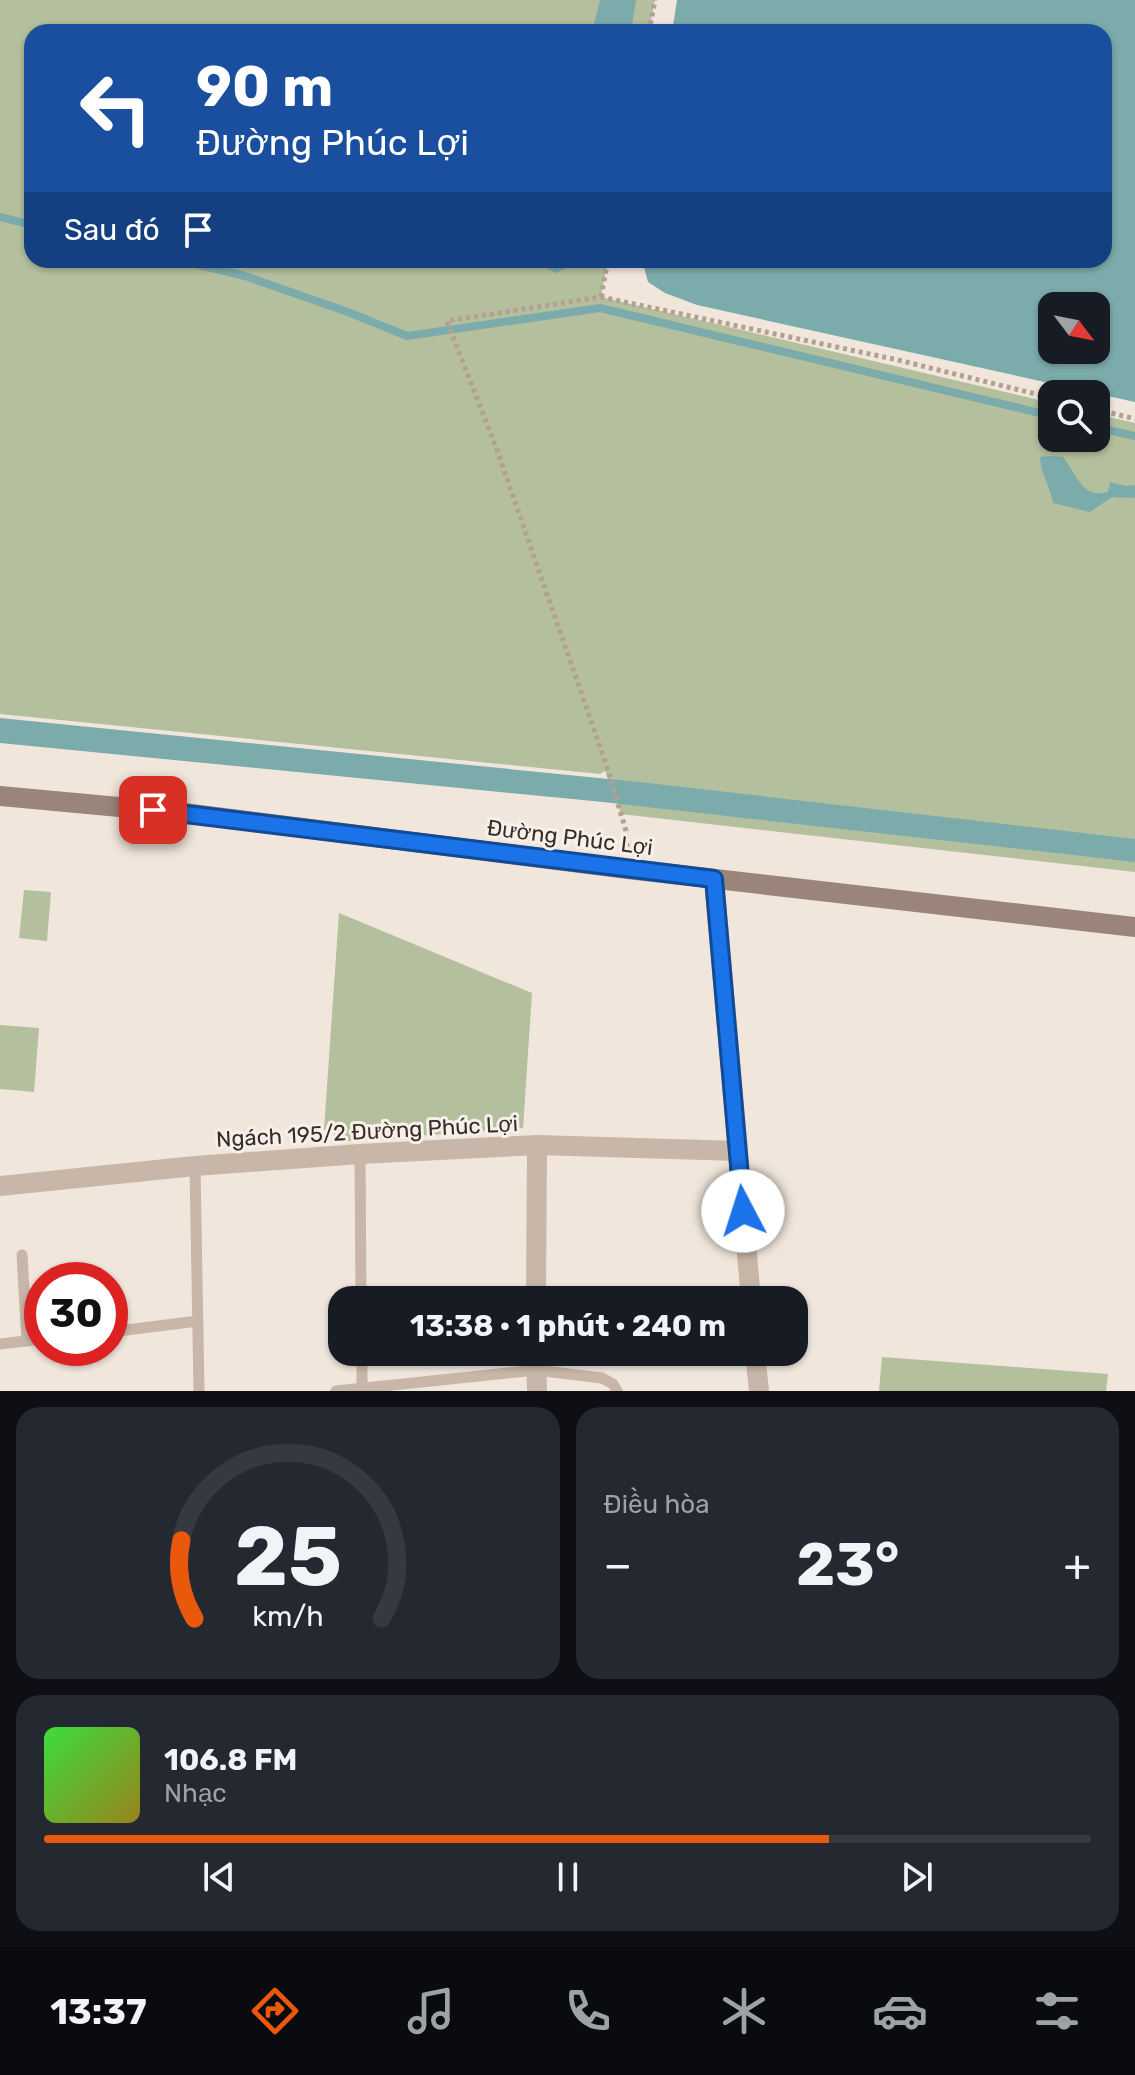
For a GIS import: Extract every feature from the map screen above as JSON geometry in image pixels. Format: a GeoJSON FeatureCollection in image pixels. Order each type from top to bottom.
{"type":"FeatureCollection","features":[{"type":"Feature","properties":{"kind":"street","name":"Đường Phúc Lợi"},"geometry":{"type":"LineString","coordinates":[[0,796],[184,813],[714,879],[1135,927]]}},
{"type":"Feature","properties":{"kind":"street"},"geometry":{"type":"LineString","coordinates":[[714,879],[750,1286]]}},
{"type":"Feature","properties":{"kind":"street"},"geometry":{"type":"LineString","coordinates":[[536,1286],[537,1145]]}},
{"type":"Feature","properties":{"kind":"street","name":"Ngách 195/2 Đường Phúc Lợi"},"geometry":{"type":"LineString","coordinates":[[0,1186],[195,1166],[537,1145],[738,1151]]}},
{"type":"Feature","properties":{"kind":"street"},"geometry":{"type":"LineString","coordinates":[[536,1366],[537,1391]]}},
{"type":"Feature","properties":{"kind":"street"},"geometry":{"type":"LineString","coordinates":[[756,1366],[759,1391]]}},
{"type":"Feature","properties":{"kind":"lane"},"geometry":{"type":"LineString","coordinates":[[360,1154],[361,1286]]}},
{"type":"Feature","properties":{"kind":"lane"},"geometry":{"type":"LineString","coordinates":[[195,1166],[199,1391]]}},
{"type":"Feature","properties":{"kind":"lane"},"geometry":{"type":"LineString","coordinates":[[22,1255],[24,1289]]}},
{"type":"Feature","properties":{"kind":"lane"},"geometry":{"type":"LineString","coordinates":[[128,1330],[198,1321]]}},
{"type":"Feature","properties":{"kind":"lane"},"geometry":{"type":"LineString","coordinates":[[0,1344],[24,1341]]}},
{"type":"Feature","properties":{"kind":"lane"},"geometry":{"type":"LineString","coordinates":[[362,1366],[362,1388]]}},
{"type":"Feature","properties":{"kind":"lane"},"geometry":{"type":"LineString","coordinates":[[336,1391],[504,1366]]}},
{"type":"Feature","properties":{"kind":"lane"},"geometry":{"type":"LineString","coordinates":[[555,1366],[602,1378],[613,1384],[617,1391]]}},
{"type":"Feature","properties":{"kind":"path"},"geometry":{"type":"LineString","coordinates":[[650,24],[655,0]]}},
{"type":"Feature","properties":{"kind":"path"},"geometry":{"type":"LineString","coordinates":[[601,297],[606,268]]}},
{"type":"Feature","properties":{"kind":"path"},"geometry":{"type":"LineString","coordinates":[[626,831],[608,770],[497,450],[447,321],[601,297],[898,360],[1038,395]]}},
{"type":"Feature","properties":{"kind":"path"},"geometry":{"type":"LineString","coordinates":[[1110,413],[1135,419]]}},
{"type":"Feature","properties":{"kind":"green space"},"geometry":{"type":"Polygon","coordinates":[[[0,0],[655,0],[650,24],[24,24],[24,268],[606,268],[601,297],[1038,400],[1038,452],[1110,452],[1110,417],[1135,423],[1135,872],[621,814],[605,771],[600,774],[0,714],[0,0]]]}},
{"type":"Feature","properties":{"kind":"green space"},"geometry":{"type":"Polygon","coordinates":[[[24,890],[51,892],[47,941],[19,938],[24,890]]]}},
{"type":"Feature","properties":{"kind":"green space"},"geometry":{"type":"Polygon","coordinates":[[[339,913],[532,993],[523,1128],[336,1142],[333,1130],[324,1130],[339,913]]]}},
{"type":"Feature","properties":{"kind":"green space"},"geometry":{"type":"Polygon","coordinates":[[[0,1025],[39,1028],[34,1092],[0,1089],[0,1025]]]}},
{"type":"Feature","properties":{"kind":"green space"},"geometry":{"type":"Polygon","coordinates":[[[882,1357],[1108,1374],[1106,1391],[879,1391],[882,1357]]]}},
{"type":"Feature","properties":{"kind":"water"},"geometry":{"type":"Polygon","coordinates":[[[600,0],[636,0],[632,24],[594,24],[600,0]]]}},
{"type":"Feature","properties":{"kind":"water"},"geometry":{"type":"Polygon","coordinates":[[[677,0],[1135,0],[1135,402],[1110,396],[1110,380],[1038,381],[697,305],[665,293],[648,282],[644,268],[1112,268],[1112,24],[673,24],[677,0]]]}},
{"type":"Feature","properties":{"kind":"water"},"geometry":{"type":"Polygon","coordinates":[[[546,268],[567,268],[556,273],[546,268]]]}},
{"type":"Feature","properties":{"kind":"water"},"geometry":{"type":"Polygon","coordinates":[[[1040,457],[1063,457],[1081,484],[1092,492],[1108,492],[1110,482],[1135,485],[1135,498],[1112,497],[1090,512],[1053,503],[1040,457]]]}},
{"type":"Feature","properties":{"kind":"water"},"geometry":{"type":"Polygon","coordinates":[[[0,718],[639,782],[1135,839],[1135,862],[603,802],[0,743],[0,718]]]}},
{"type":"Feature","properties":{"kind":"waterway"},"geometry":{"type":"LineString","coordinates":[[0,217],[24,223]]}},
{"type":"Feature","properties":{"kind":"waterway"},"geometry":{"type":"LineString","coordinates":[[212,268],[245,276],[407,336],[600,308],[1038,413]]}},
{"type":"Feature","properties":{"kind":"waterway"},"geometry":{"type":"LineString","coordinates":[[1110,430],[1135,436]]}},
{"type":"Feature","properties":{"kind":"route"},"geometry":{"type":"LineString","coordinates":[[153,810],[714,879],[743,1211]]}}]}
